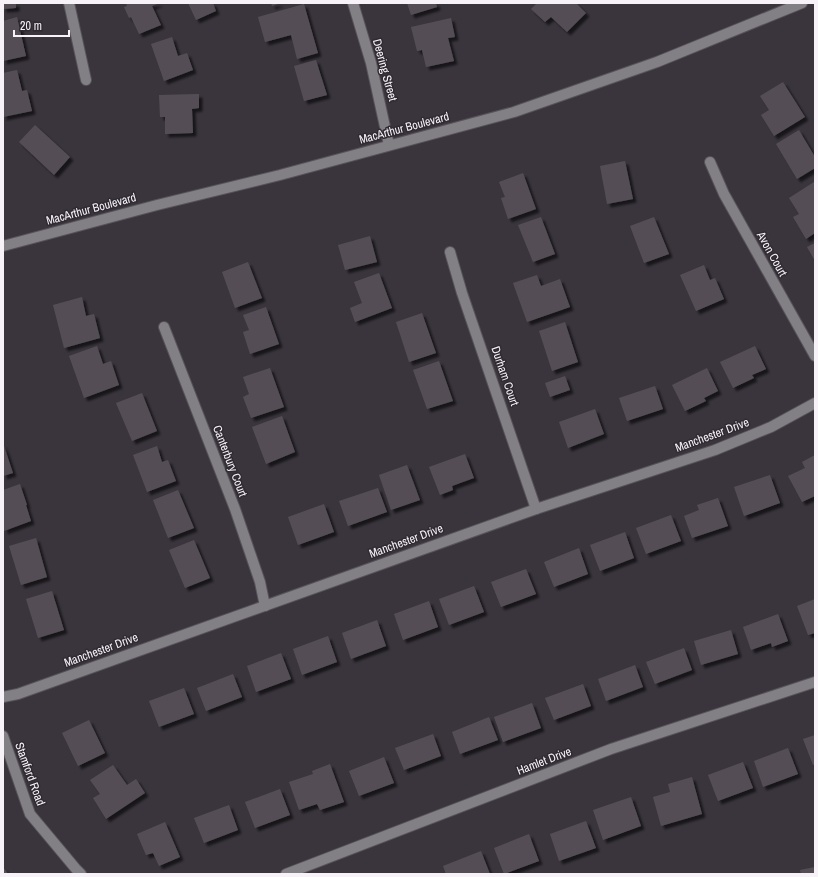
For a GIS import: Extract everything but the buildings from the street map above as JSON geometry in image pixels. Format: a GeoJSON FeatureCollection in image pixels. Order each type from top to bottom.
{"type":"FeatureCollection","features":[{"type":"Feature","properties":{"kind":"street"},"geometry":{"type":"LineString","coordinates":[[69,3],[86,80]]}},
{"type":"Feature","properties":{"kind":"street","name":"Deering Street"},"geometry":{"type":"LineString","coordinates":[[353,3],[370,63],[389,145]]}},
{"type":"Feature","properties":{"kind":"street","name":"MacArthur Boulevard"},"geometry":{"type":"LineString","coordinates":[[3,246],[157,205],[280,175],[514,112],[657,62],[802,3]]}},
{"type":"Feature","properties":{"kind":"street","name":"Avon Court"},"geometry":{"type":"LineString","coordinates":[[710,162],[724,194],[815,356]]}},
{"type":"Feature","properties":{"kind":"street","name":"Durham Court"},"geometry":{"type":"LineString","coordinates":[[450,252],[462,292],[536,509]]}},
{"type":"Feature","properties":{"kind":"street","name":"Canterbury Court"},"geometry":{"type":"LineString","coordinates":[[164,327],[235,509],[260,582],[265,606]]}},
{"type":"Feature","properties":{"kind":"street","name":"Manchester Drive"},"geometry":{"type":"LineString","coordinates":[[3,697],[18,694],[536,509],[715,450],[771,427],[815,403]]}},
{"type":"Feature","properties":{"kind":"street","name":"Hamlet Drive"},"geometry":{"type":"LineString","coordinates":[[286,874],[611,749],[815,682]]}},
{"type":"Feature","properties":{"kind":"street","name":"Stamford Road"},"geometry":{"type":"LineString","coordinates":[[3,736],[30,814],[81,874]]}}]}
